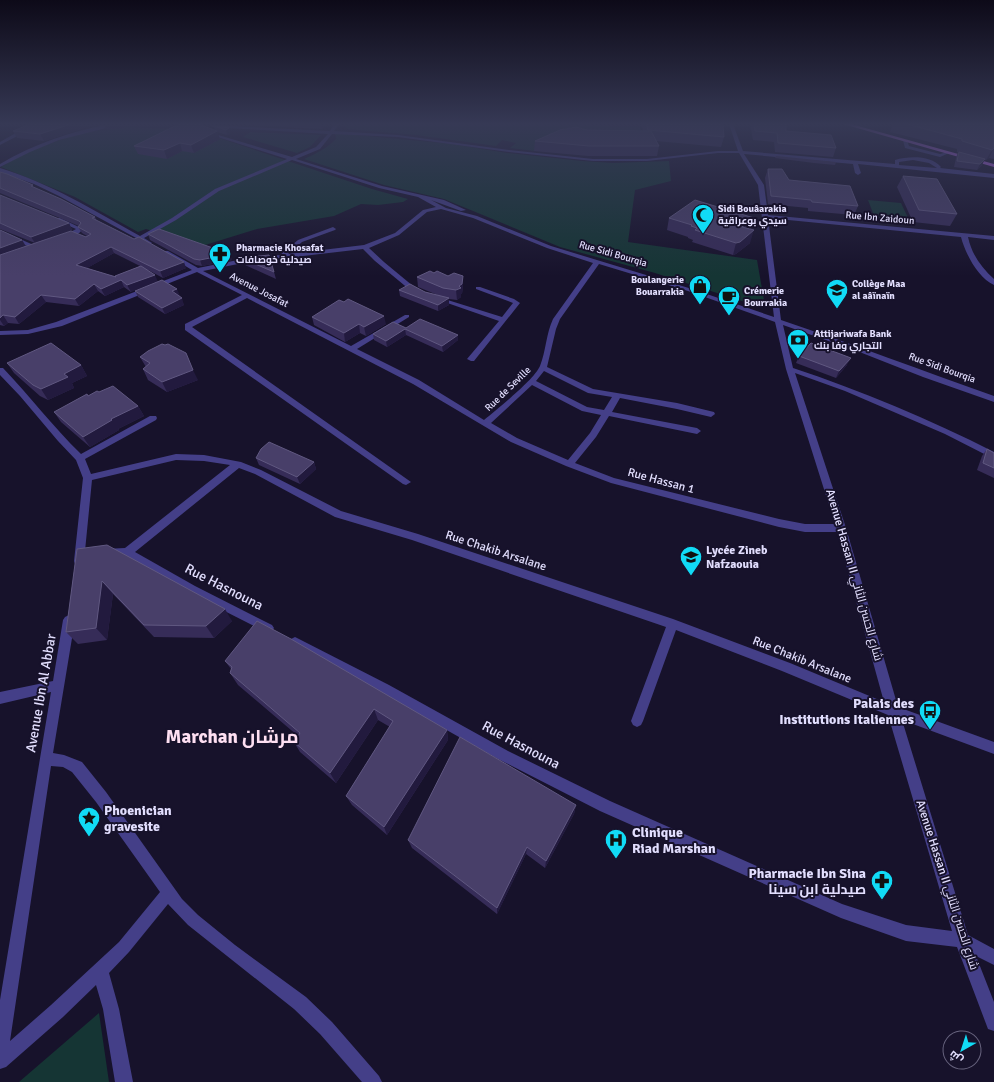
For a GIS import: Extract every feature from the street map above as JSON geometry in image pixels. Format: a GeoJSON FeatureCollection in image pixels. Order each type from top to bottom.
{"type":"FeatureCollection","features":[{"type":"Feature","properties":{"kind":"street"},"geometry":{"type":"LineString","coordinates":[[12,174],[36,183],[61,195],[153,245]]}},
{"type":"Feature","properties":{"kind":"street"},"geometry":{"type":"LineString","coordinates":[[140,238],[174,219],[217,190],[256,174]]}},
{"type":"Feature","properties":{"kind":"street","name":"Rue Sidi Bourqia"},"geometry":{"type":"LineString","coordinates":[[342,174],[381,187],[449,203],[475,217],[549,246],[597,262],[650,276],[778,322],[860,348],[926,375],[994,399]]}},
{"type":"Feature","properties":{"kind":"street","name":"Avenue Hassan II شارع الحسن الثاني"},"geometry":{"type":"LineString","coordinates":[[754,174],[760,185],[778,322],[790,369],[817,448],[893,711],[962,940],[994,1023]]}},
{"type":"Feature","properties":{"kind":"street"},"geometry":{"type":"LineString","coordinates":[[982,174],[994,176]]}},
{"type":"Feature","properties":{"kind":"street","name":"Rue Sidi Bourqia"},"geometry":{"type":"LineString","coordinates":[[421,197],[440,208],[475,217]]}},
{"type":"Feature","properties":{"kind":"street"},"geometry":{"type":"LineString","coordinates":[[0,333],[33,331],[63,323],[197,270],[282,256],[365,247],[397,234],[425,211],[440,208]]}},
{"type":"Feature","properties":{"kind":"street"},"geometry":{"type":"LineString","coordinates":[[49,216],[80,229],[80,231],[75,234],[56,241]]}},
{"type":"Feature","properties":{"kind":"street","name":"Rue Ibn Zaidoun"},"geometry":{"type":"LineString","coordinates":[[765,216],[994,238]]}},
{"type":"Feature","properties":{"kind":"street"},"geometry":{"type":"LineString","coordinates":[[282,256],[300,241],[333,229]]}},
{"type":"Feature","properties":{"kind":"street"},"geometry":{"type":"LineString","coordinates":[[0,232],[36,248]]}},
{"type":"Feature","properties":{"kind":"street"},"geometry":{"type":"LineString","coordinates":[[75,234],[83,237]]}},
{"type":"Feature","properties":{"kind":"street"},"geometry":{"type":"LineString","coordinates":[[964,235],[968,251],[974,261],[981,271],[994,283]]}},
{"type":"Feature","properties":{"kind":"street"},"geometry":{"type":"LineString","coordinates":[[29,250],[42,245]]}},
{"type":"Feature","properties":{"kind":"street"},"geometry":{"type":"LineString","coordinates":[[365,247],[376,260],[400,278],[408,287],[442,301],[449,301],[504,320]]}},
{"type":"Feature","properties":{"kind":"street","name":"Avenue Josafat"},"geometry":{"type":"LineString","coordinates":[[160,249],[197,270],[416,382],[485,424]]}},
{"type":"Feature","properties":{"kind":"street","name":"Rue de Seville"},"geometry":{"type":"LineString","coordinates":[[485,424],[531,382],[543,368],[552,328],[597,262]]}},
{"type":"Feature","properties":{"kind":"street"},"geometry":{"type":"LineString","coordinates":[[470,359],[504,320],[517,302],[478,288]]}},
{"type":"Feature","properties":{"kind":"street"},"geometry":{"type":"LineString","coordinates":[[248,295],[199,319],[188,328],[406,482]]}},
{"type":"Feature","properties":{"kind":"street"},"geometry":{"type":"LineString","coordinates":[[351,349],[407,316]]}},
{"type":"Feature","properties":{"kind":"street"},"geometry":{"type":"LineString","coordinates":[[543,368],[588,390],[677,406],[711,414]]}},
{"type":"Feature","properties":{"kind":"street"},"geometry":{"type":"LineString","coordinates":[[790,369],[848,389],[948,432],[994,456]]}},
{"type":"Feature","properties":{"kind":"street"},"geometry":{"type":"LineString","coordinates":[[0,370],[80,458],[85,468],[88,478],[76,577]]}},
{"type":"Feature","properties":{"kind":"street"},"geometry":{"type":"LineString","coordinates":[[531,382],[584,409],[697,431]]}},
{"type":"Feature","properties":{"kind":"street"},"geometry":{"type":"LineString","coordinates":[[976,392],[994,392]]}},
{"type":"Feature","properties":{"kind":"street"},"geometry":{"type":"LineString","coordinates":[[569,464],[593,435],[617,396]]}},
{"type":"Feature","properties":{"kind":"street"},"geometry":{"type":"LineString","coordinates":[[80,458],[153,418]]}},
{"type":"Feature","properties":{"kind":"street","name":"Rue Hassan 1"},"geometry":{"type":"LineString","coordinates":[[485,424],[526,446],[611,480],[654,492],[805,528],[841,528]]}},
{"type":"Feature","properties":{"kind":"street","name":"Rue Chakib Arsalane"},"geometry":{"type":"LineString","coordinates":[[88,478],[120,469],[176,457],[217,459],[238,464],[258,472],[338,514],[407,535],[673,624],[786,667],[893,711],[994,748]]}},
{"type":"Feature","properties":{"kind":"street"},"geometry":{"type":"LineString","coordinates":[[80,553],[127,552],[238,464]]}},
{"type":"Feature","properties":{"kind":"street","name":"Rue Hasnouna"},"geometry":{"type":"LineString","coordinates":[[127,552],[191,589],[385,689],[503,755],[605,806],[841,911],[906,932],[962,940],[994,957]]}},
{"type":"Feature","properties":{"kind":"street","name":"Avenue Ibn Al Abbar"},"geometry":{"type":"LineString","coordinates":[[0,1052],[71,608]]}},
{"type":"Feature","properties":{"kind":"street"},"geometry":{"type":"LineString","coordinates":[[637,721],[673,624]]}},
{"type":"Feature","properties":{"kind":"street"},"geometry":{"type":"LineString","coordinates":[[0,698],[58,685]]}},
{"type":"Feature","properties":{"kind":"street"},"geometry":{"type":"LineString","coordinates":[[46,759],[64,761],[77,767],[101,797],[177,904],[193,920],[260,974],[300,1003],[326,1028],[373,1082]]}},
{"type":"Feature","properties":{"kind":"street"},"geometry":{"type":"LineString","coordinates":[[0,1061],[57,1011],[100,970],[139,930],[169,892]]}},
{"type":"Feature","properties":{"kind":"street"},"geometry":{"type":"LineString","coordinates":[[100,970],[110,1008],[124,1082]]}},
{"type":"Feature","properties":{"kind":"green space"},"geometry":{"type":"Polygon","coordinates":[[[19,174],[328,174],[408,199],[403,202],[378,205],[361,204],[334,216],[257,229],[202,246],[146,229],[138,232],[75,197],[19,174]]]}},
{"type":"Feature","properties":{"kind":"green space"},"geometry":{"type":"Polygon","coordinates":[[[352,174],[670,174],[671,181],[635,190],[628,242],[757,260],[765,306],[748,303],[655,273],[560,247],[444,199],[384,185],[352,174]]]}},
{"type":"Feature","properties":{"kind":"green space"},"geometry":{"type":"Polygon","coordinates":[[[868,200],[901,203],[911,224],[876,221],[868,200]]]}},
{"type":"Feature","properties":{"kind":"green space"},"geometry":{"type":"Polygon","coordinates":[[[99,1013],[109,1082],[19,1082],[99,1013]]]}},
{"type":"Feature","properties":{"kind":"building"},"geometry":{"type":"Polygon","coordinates":[[[0,174],[8,174],[61,199],[95,217],[92,218],[134,239],[139,237],[184,262],[160,271],[111,247],[76,265],[116,277],[115,276],[141,266],[155,275],[127,285],[121,280],[101,289],[94,284],[75,299],[41,295],[15,317],[3,315],[0,318],[0,255],[71,231],[86,237],[91,234],[78,227],[81,223],[79,221],[0,188],[0,174]]]}},
{"type":"Feature","properties":{"kind":"building"},"geometry":{"type":"Polygon","coordinates":[[[769,174],[785,174],[789,180],[850,186],[858,206],[812,202],[811,200],[771,196],[769,174]]]}},
{"type":"Feature","properties":{"kind":"building"},"geometry":{"type":"Polygon","coordinates":[[[903,176],[937,179],[957,214],[919,210],[903,176]]]}},
{"type":"Feature","properties":{"kind":"building"},"geometry":{"type":"Polygon","coordinates":[[[0,195],[69,223],[31,237],[0,223],[0,195]]]}},
{"type":"Feature","properties":{"kind":"building"},"geometry":{"type":"Polygon","coordinates":[[[695,200],[754,218],[742,227],[754,230],[740,242],[736,243],[695,230],[697,228],[691,226],[692,225],[669,218],[695,200]]]}},
{"type":"Feature","properties":{"kind":"building"},"geometry":{"type":"Polygon","coordinates":[[[159,229],[230,254],[200,260],[194,259],[148,234],[159,229]]]}},
{"type":"Feature","properties":{"kind":"building"},"geometry":{"type":"Polygon","coordinates":[[[0,230],[22,240],[0,248],[0,230]]]}},
{"type":"Feature","properties":{"kind":"building"},"geometry":{"type":"Polygon","coordinates":[[[269,255],[274,272],[241,258],[269,255]]]}},
{"type":"Feature","properties":{"kind":"building"},"geometry":{"type":"Polygon","coordinates":[[[430,271],[434,273],[437,271],[448,276],[454,273],[463,276],[462,284],[459,286],[461,288],[456,290],[443,288],[417,277],[430,271]]]}},
{"type":"Feature","properties":{"kind":"building"},"geometry":{"type":"Polygon","coordinates":[[[162,280],[177,289],[172,291],[182,298],[162,308],[135,291],[162,280]]]}},
{"type":"Feature","properties":{"kind":"building"},"geometry":{"type":"Polygon","coordinates":[[[410,284],[425,292],[449,298],[438,305],[399,290],[410,284]]]}},
{"type":"Feature","properties":{"kind":"building"},"geometry":{"type":"Polygon","coordinates":[[[348,299],[384,316],[364,327],[359,324],[344,333],[312,317],[339,300],[344,302],[348,299]]]}},
{"type":"Feature","properties":{"kind":"building"},"geometry":{"type":"Polygon","coordinates":[[[420,319],[458,335],[442,346],[405,329],[386,341],[373,334],[393,322],[406,328],[420,319]]]}},
{"type":"Feature","properties":{"kind":"building"},"geometry":{"type":"Polygon","coordinates":[[[51,343],[81,365],[64,374],[68,377],[41,389],[33,385],[7,363],[51,343]]]}},
{"type":"Feature","properties":{"kind":"building"},"geometry":{"type":"Polygon","coordinates":[[[811,343],[851,358],[839,371],[799,356],[811,343]]]}},
{"type":"Feature","properties":{"kind":"building"},"geometry":{"type":"Polygon","coordinates":[[[162,344],[168,344],[186,353],[193,370],[162,382],[143,369],[150,363],[140,357],[162,344]]]}},
{"type":"Feature","properties":{"kind":"building"},"geometry":{"type":"Polygon","coordinates":[[[113,386],[138,406],[111,419],[112,420],[83,437],[54,412],[87,394],[88,396],[97,391],[99,392],[113,386]]]}},
{"type":"Feature","properties":{"kind":"building"},"geometry":{"type":"Polygon","coordinates":[[[269,442],[314,462],[297,477],[256,458],[261,449],[269,442]]]}},
{"type":"Feature","properties":{"kind":"building"},"geometry":{"type":"Polygon","coordinates":[[[987,449],[994,453],[994,468],[983,463],[987,449]]]}},
{"type":"Feature","properties":{"kind":"building"},"geometry":{"type":"Polygon","coordinates":[[[107,545],[225,609],[206,626],[144,625],[102,581],[96,628],[66,632],[77,549],[107,545]]]}},
{"type":"Feature","properties":{"kind":"building"},"geometry":{"type":"Polygon","coordinates":[[[257,621],[291,639],[447,730],[384,827],[346,796],[393,721],[374,709],[330,773],[294,742],[300,733],[230,673],[232,667],[225,661],[257,621]]]}},
{"type":"Feature","properties":{"kind":"building"},"geometry":{"type":"Polygon","coordinates":[[[460,737],[576,805],[546,861],[527,847],[497,908],[408,840],[460,737]]]}},
{"type":"Feature","properties":{"kind":"place","name":"Sidi Bouâarakia سيدي بوعراقية"},"geometry":{"type":"Point","coordinates":[703,234]}},
{"type":"Feature","properties":{"kind":"place","name":"Pharmacie Khosafat صيدلية خوصافات"},"geometry":{"type":"Point","coordinates":[220,274]}},
{"type":"Feature","properties":{"kind":"place","name":"Boulangerie Bouarrakia"},"geometry":{"type":"Point","coordinates":[700,306]}},
{"type":"Feature","properties":{"kind":"place","name":"Collège Maa al aâïnaïn"},"geometry":{"type":"Point","coordinates":[837,310]}},
{"type":"Feature","properties":{"kind":"place","name":"Crémerie Bourrakia"},"geometry":{"type":"Point","coordinates":[729,316]}},
{"type":"Feature","properties":{"kind":"place","name":"Attijariwafa Bank التجاري وفا بنك"},"geometry":{"type":"Point","coordinates":[798,360]}},
{"type":"Feature","properties":{"kind":"place","name":"Lycée Zineb Nafzaouia"},"geometry":{"type":"Point","coordinates":[691,576]}},
{"type":"Feature","properties":{"kind":"place","name":"Palais des Institutions Italiennes"},"geometry":{"type":"Point","coordinates":[930,730]}},
{"type":"Feature","properties":{"kind":"place","name":"Phoenician gravesite"},"geometry":{"type":"Point","coordinates":[89,838]}},
{"type":"Feature","properties":{"kind":"place","name":"Clinique Riad Marshan"},"geometry":{"type":"Point","coordinates":[616,860]}},
{"type":"Feature","properties":{"kind":"place","name":"Pharmacie Ibn Sina صيدلية ابن سينا"},"geometry":{"type":"Point","coordinates":[882,900]}},
{"type":"Feature","properties":{"kind":"district","name":"Marchan مرشان"},"geometry":{"type":"Point","coordinates":[232,737]}}]}
